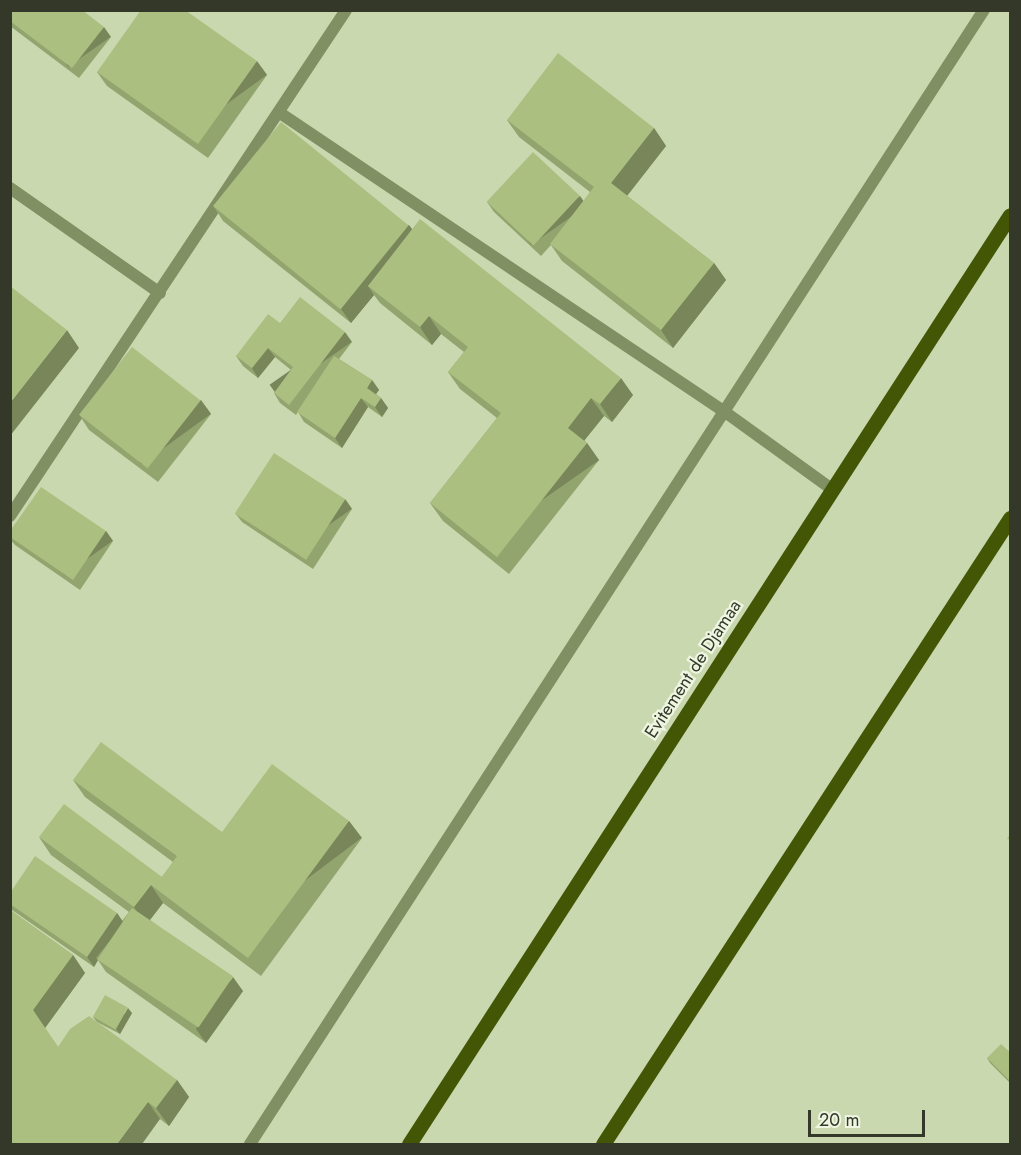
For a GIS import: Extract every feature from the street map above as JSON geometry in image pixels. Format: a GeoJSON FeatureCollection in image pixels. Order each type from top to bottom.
{"type":"FeatureCollection","features":[{"type":"Feature","properties":{"kind":"main road","name":"Evitement de Djamaa"},"geometry":{"type":"LineString","coordinates":[[409,1144],[1011,215]]}},
{"type":"Feature","properties":{"kind":"main road"},"geometry":{"type":"LineString","coordinates":[[603,1144],[1011,518]]}},
{"type":"Feature","properties":{"kind":"street"},"geometry":{"type":"LineString","coordinates":[[10,516],[280,113],[346,10]]}},
{"type":"Feature","properties":{"kind":"street"},"geometry":{"type":"LineString","coordinates":[[250,1144],[984,10]]}},
{"type":"Feature","properties":{"kind":"street"},"geometry":{"type":"LineString","coordinates":[[280,113],[725,412],[833,490]]}},
{"type":"Feature","properties":{"kind":"street"},"geometry":{"type":"LineString","coordinates":[[10,188],[160,293]]}},
{"type":"Feature","properties":{"kind":"building"},"geometry":{"type":"Polygon","coordinates":[[[10,10],[82,10],[104,27],[72,68],[10,21],[10,10]]]}},
{"type":"Feature","properties":{"kind":"building"},"geometry":{"type":"Polygon","coordinates":[[[141,10],[185,10],[257,61],[198,144],[97,72],[141,10]]]}},
{"type":"Feature","properties":{"kind":"building"},"geometry":{"type":"Polygon","coordinates":[[[558,53],[654,128],[611,183],[714,263],[661,330],[550,244],[594,187],[507,120],[558,53]]]}},
{"type":"Feature","properties":{"kind":"building"},"geometry":{"type":"Polygon","coordinates":[[[281,122],[408,225],[340,309],[213,206],[281,122]]]}},
{"type":"Feature","properties":{"kind":"building"},"geometry":{"type":"Polygon","coordinates":[[[533,152],[580,196],[533,245],[487,202],[533,152]]]}},
{"type":"Feature","properties":{"kind":"building"},"geometry":{"type":"Polygon","coordinates":[[[420,219],[621,378],[600,404],[591,398],[568,428],[587,443],[497,557],[430,503],[501,413],[448,372],[468,347],[429,316],[420,327],[368,286],[420,219]]]}},
{"type":"Feature","properties":{"kind":"building"},"geometry":{"type":"Polygon","coordinates":[[[10,286],[67,330],[10,403],[10,286]]]}},
{"type":"Feature","properties":{"kind":"building"},"geometry":{"type":"Polygon","coordinates":[[[300,297],[345,332],[289,405],[274,393],[293,367],[268,348],[252,368],[236,356],[268,314],[280,323],[300,297]]]}},
{"type":"Feature","properties":{"kind":"building"},"geometry":{"type":"Polygon","coordinates":[[[132,347],[201,401],[148,468],[79,415],[132,347]]]}},
{"type":"Feature","properties":{"kind":"building"},"geometry":{"type":"Polygon","coordinates":[[[334,356],[372,380],[367,388],[381,398],[375,407],[361,398],[335,438],[297,412],[334,356]]]}},
{"type":"Feature","properties":{"kind":"building"},"geometry":{"type":"Polygon","coordinates":[[[274,453],[345,499],[306,560],[235,513],[274,453]]]}},
{"type":"Feature","properties":{"kind":"building"},"geometry":{"type":"Polygon","coordinates":[[[41,487],[106,531],[73,580],[10,537],[10,531],[41,487]]]}},
{"type":"Feature","properties":{"kind":"building"},"geometry":{"type":"Polygon","coordinates":[[[101,742],[222,832],[272,764],[349,821],[248,958],[151,885],[134,907],[39,837],[64,804],[162,877],[177,856],[73,780],[101,742]]]}},
{"type":"Feature","properties":{"kind":"building"},"geometry":{"type":"Polygon","coordinates":[[[35,856],[117,913],[87,957],[10,904],[10,893],[35,856]]]}},
{"type":"Feature","properties":{"kind":"building"},"geometry":{"type":"Polygon","coordinates":[[[132,908],[233,976],[198,1028],[97,959],[132,908]]]}},
{"type":"Feature","properties":{"kind":"building"},"geometry":{"type":"Polygon","coordinates":[[[10,910],[73,955],[33,1010],[58,1047],[70,1029],[89,1016],[177,1080],[156,1108],[148,1102],[117,1144],[10,1144],[10,910]]]}},
{"type":"Feature","properties":{"kind":"building"},"geometry":{"type":"Polygon","coordinates":[[[105,995],[128,1008],[116,1029],[93,1017],[105,995]]]}},
{"type":"Feature","properties":{"kind":"building"},"geometry":{"type":"Polygon","coordinates":[[[1001,1044],[1011,1053],[1011,1082],[987,1058],[1001,1044]]]}}]}
